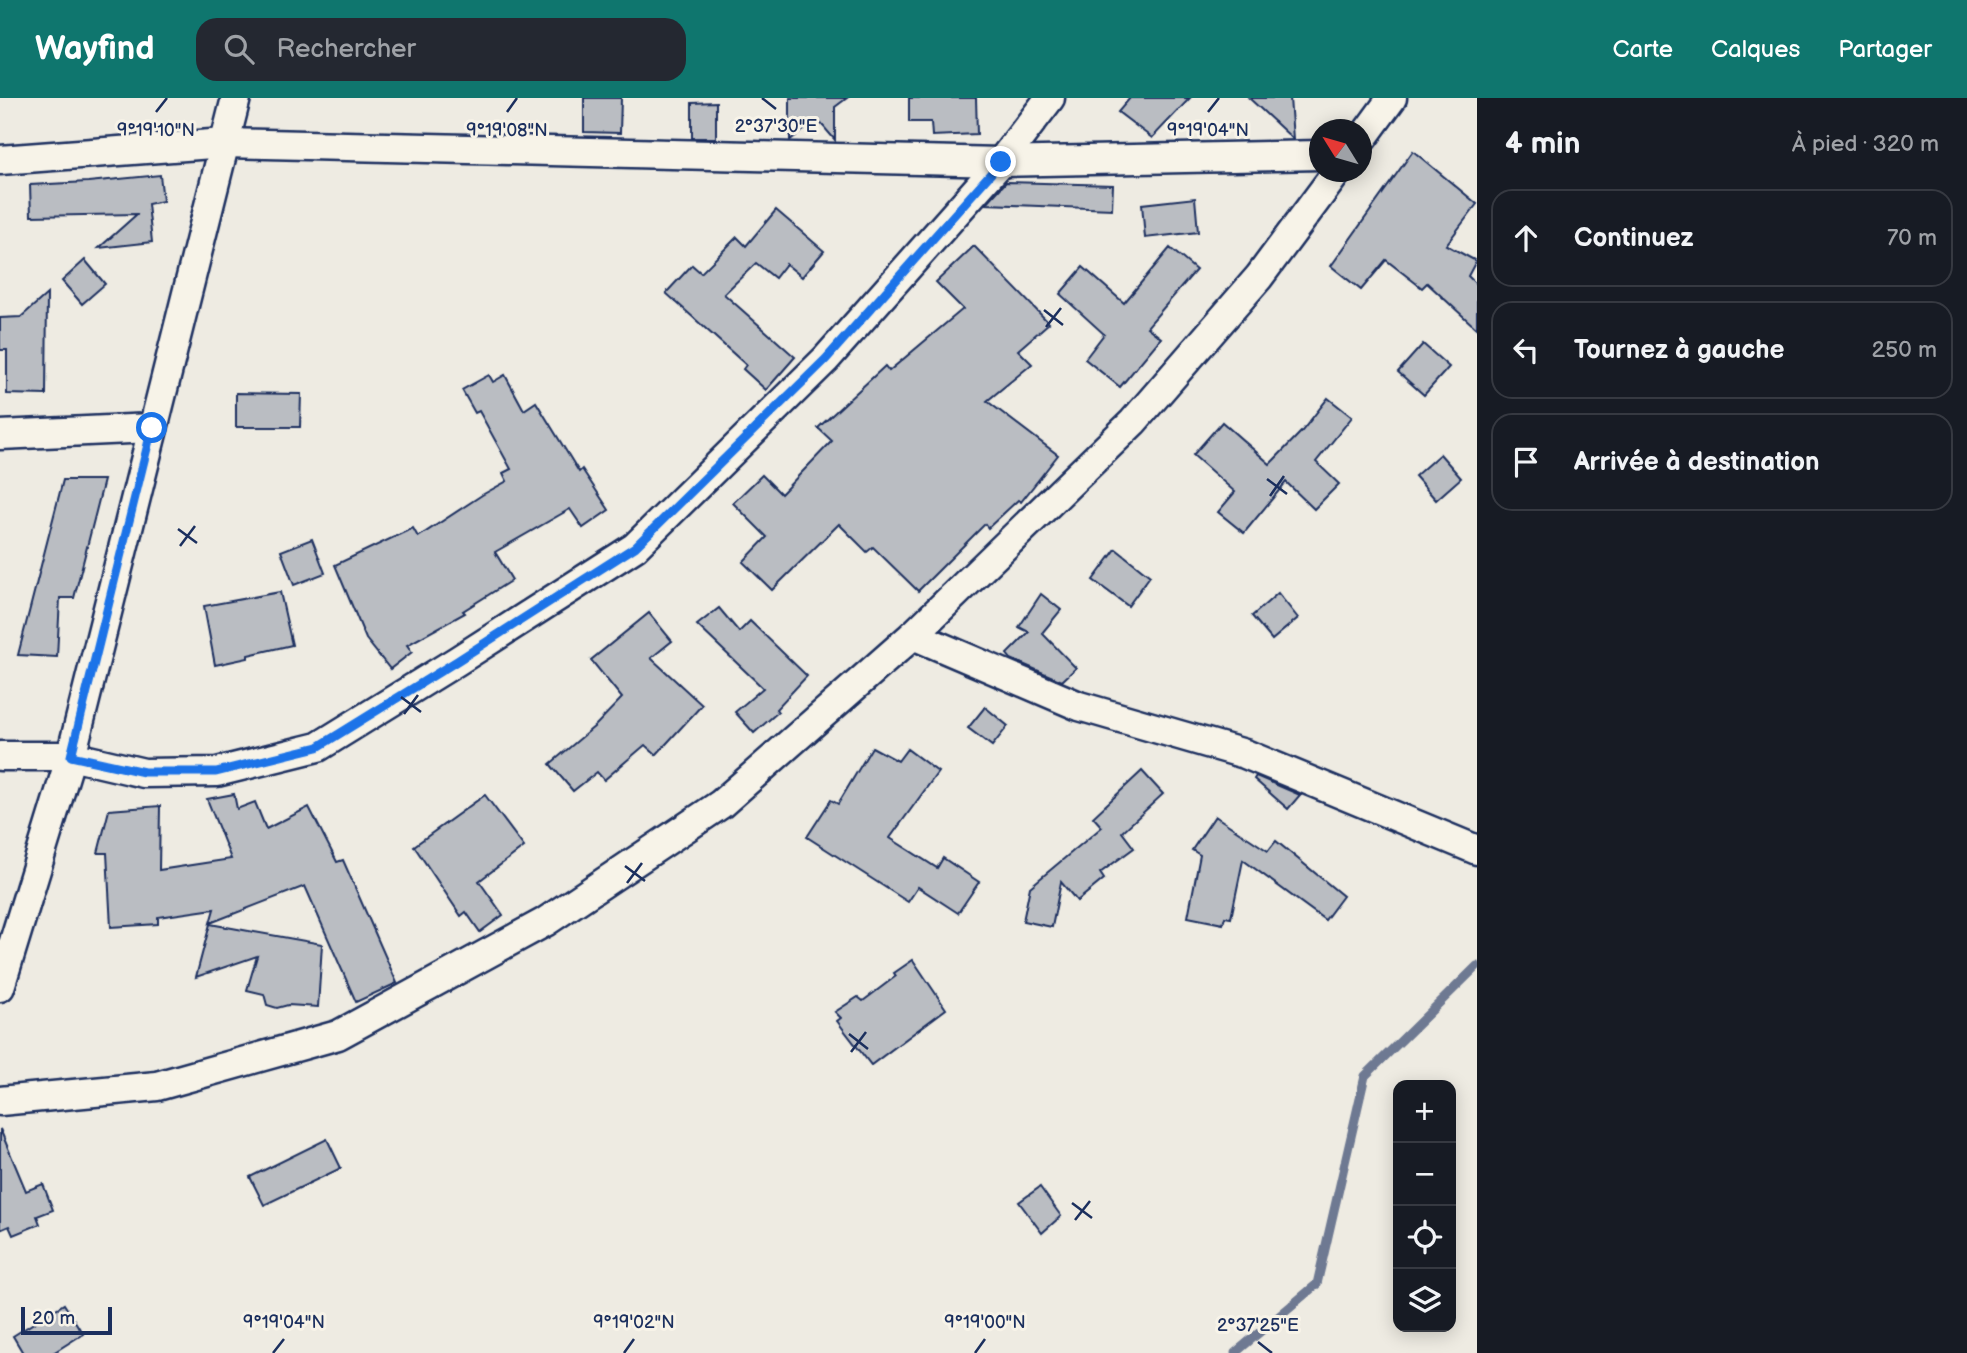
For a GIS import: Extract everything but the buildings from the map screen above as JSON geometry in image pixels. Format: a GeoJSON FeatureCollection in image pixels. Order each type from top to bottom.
{"type":"FeatureCollection","features":[{"type":"Feature","properties":{"kind":"street"},"geometry":{"type":"LineString","coordinates":[[0,987],[71,756],[236,98]]}},
{"type":"Feature","properties":{"kind":"street"},"geometry":{"type":"LineString","coordinates":[[0,756],[71,756],[144,772],[216,772],[318,747],[457,661],[635,547],[826,359],[1001,162],[1050,98]]}},
{"type":"Feature","properties":{"kind":"street"},"geometry":{"type":"LineString","coordinates":[[1372,125],[1392,98]]}},
{"type":"Feature","properties":{"kind":"street"},"geometry":{"type":"LineString","coordinates":[[0,160],[225,143],[1001,162],[1309,155]]}},
{"type":"Feature","properties":{"kind":"street"},"geometry":{"type":"LineString","coordinates":[[0,1101],[157,1086],[338,1035],[545,922],[720,804],[914,635],[1133,422],[1259,278],[1330,182]]}},
{"type":"Feature","properties":{"kind":"street"},"geometry":{"type":"LineString","coordinates":[[0,435],[152,428]]}},
{"type":"Feature","properties":{"kind":"street"},"geometry":{"type":"LineString","coordinates":[[914,635],[1079,706],[1245,754],[1477,850]]}},
{"type":"Feature","properties":{"kind":"waterway"},"geometry":{"type":"LineString","coordinates":[[1235,1353],[1317,1284],[1365,1076],[1477,966]]}},
{"type":"Feature","properties":{"kind":"route"},"geometry":{"type":"LineString","coordinates":[[152,428],[71,756],[144,772],[216,772],[318,747],[635,547],[826,359],[1001,162]]}}]}
